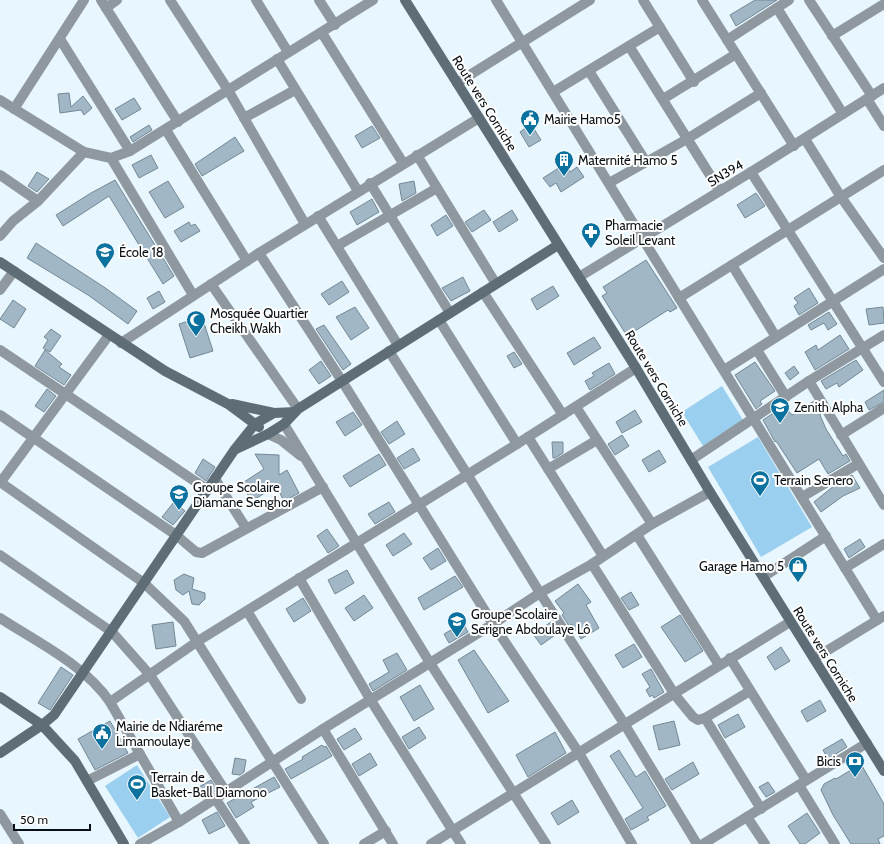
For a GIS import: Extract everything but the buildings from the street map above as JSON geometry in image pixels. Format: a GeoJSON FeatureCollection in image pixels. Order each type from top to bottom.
{"type":"FeatureCollection","features":[{"type":"Feature","properties":{"kind":"street"},"geometry":{"type":"LineString","coordinates":[[14,109],[84,0]]}},
{"type":"Feature","properties":{"kind":"street"},"geometry":{"type":"LineString","coordinates":[[117,0],[104,4],[178,122]]}},
{"type":"Feature","properties":{"kind":"street"},"geometry":{"type":"LineString","coordinates":[[170,0],[228,90],[305,224]]}},
{"type":"Feature","properties":{"kind":"street"},"geometry":{"type":"LineString","coordinates":[[256,0],[288,52]]}},
{"type":"Feature","properties":{"kind":"street"},"geometry":{"type":"LineString","coordinates":[[319,0],[335,25]]}},
{"type":"Feature","properties":{"kind":"street"},"geometry":{"type":"LineString","coordinates":[[0,100],[84,152],[110,158],[130,151],[166,130],[373,0]]}},
{"type":"Feature","properties":{"kind":"street","name":"Route vers Corniche"},"geometry":{"type":"LineString","coordinates":[[405,0],[558,245],[579,276],[762,577],[790,622],[815,658],[884,771]]}},
{"type":"Feature","properties":{"kind":"street"},"geometry":{"type":"LineString","coordinates":[[496,0],[845,568],[881,620],[815,658]]}},
{"type":"Feature","properties":{"kind":"street"},"geometry":{"type":"LineString","coordinates":[[457,84],[590,0]]}},
{"type":"Feature","properties":{"kind":"street"},"geometry":{"type":"LineString","coordinates":[[643,0],[694,82]]}},
{"type":"Feature","properties":{"kind":"street"},"geometry":{"type":"LineString","coordinates":[[702,0],[794,146]]}},
{"type":"Feature","properties":{"kind":"street"},"geometry":{"type":"LineString","coordinates":[[727,40],[789,0]]}},
{"type":"Feature","properties":{"kind":"street"},"geometry":{"type":"LineString","coordinates":[[809,0],[869,98],[884,126]]}},
{"type":"Feature","properties":{"kind":"street"},"geometry":{"type":"LineString","coordinates":[[777,8],[843,114]]}},
{"type":"Feature","properties":{"kind":"street"},"geometry":{"type":"LineString","coordinates":[[832,36],[883,8]]}},
{"type":"Feature","properties":{"kind":"street"},"geometry":{"type":"LineString","coordinates":[[553,92],[589,72],[660,27]]}},
{"type":"Feature","properties":{"kind":"street"},"geometry":{"type":"LineString","coordinates":[[322,32],[403,163]]}},
{"type":"Feature","properties":{"kind":"street"},"geometry":{"type":"LineString","coordinates":[[60,39],[130,151]]}},
{"type":"Feature","properties":{"kind":"street"},"geometry":{"type":"LineString","coordinates":[[629,46],[720,191]]}},
{"type":"Feature","properties":{"kind":"street"},"geometry":{"type":"LineString","coordinates":[[663,99],[694,82],[736,54]]}},
{"type":"Feature","properties":{"kind":"street"},"geometry":{"type":"LineString","coordinates":[[277,59],[358,191]]}},
{"type":"Feature","properties":{"kind":"street"},"geometry":{"type":"LineString","coordinates":[[589,72],[646,162]]}},
{"type":"Feature","properties":{"kind":"street","name":"SN394"},"geometry":{"type":"LineString","coordinates":[[579,276],[794,146],[884,88]]}},
{"type":"Feature","properties":{"kind":"street"},"geometry":{"type":"LineString","coordinates":[[244,118],[295,90]]}},
{"type":"Feature","properties":{"kind":"street"},"geometry":{"type":"LineString","coordinates":[[609,183],[761,93]]}},
{"type":"Feature","properties":{"kind":"street"},"geometry":{"type":"LineString","coordinates":[[121,343],[193,295],[370,183],[479,118]]}},
{"type":"Feature","properties":{"kind":"street"},"geometry":{"type":"LineString","coordinates":[[166,130],[247,261]]}},
{"type":"Feature","properties":{"kind":"street"},"geometry":{"type":"LineString","coordinates":[[805,139],[841,197],[884,258]]}},
{"type":"Feature","properties":{"kind":"street"},"geometry":{"type":"LineString","coordinates":[[0,236],[13,221],[38,200],[84,152]]}},
{"type":"Feature","properties":{"kind":"street"},"geometry":{"type":"LineString","coordinates":[[417,155],[496,284]]}},
{"type":"Feature","properties":{"kind":"street"},"geometry":{"type":"LineString","coordinates":[[110,158],[193,295]]}},
{"type":"Feature","properties":{"kind":"street"},"geometry":{"type":"LineString","coordinates":[[679,298],[884,170]]}},
{"type":"Feature","properties":{"kind":"street"},"geometry":{"type":"LineString","coordinates":[[751,172],[884,382]]}},
{"type":"Feature","properties":{"kind":"street"},"geometry":{"type":"LineString","coordinates":[[0,175],[38,200]]}},
{"type":"Feature","properties":{"kind":"street"},"geometry":{"type":"LineString","coordinates":[[370,183],[450,313]]}},
{"type":"Feature","properties":{"kind":"street"},"geometry":{"type":"LineString","coordinates":[[337,246],[437,188]]}},
{"type":"Feature","properties":{"kind":"street"},"geometry":{"type":"LineString","coordinates":[[318,216],[398,345]]}},
{"type":"Feature","properties":{"kind":"street"},"geometry":{"type":"LineString","coordinates":[[235,449],[268,434],[284,424],[296,410],[558,245]]}},
{"type":"Feature","properties":{"kind":"street"},"geometry":{"type":"LineString","coordinates":[[259,253],[342,381],[493,624],[579,753],[632,844]]}},
{"type":"Feature","properties":{"kind":"street"},"geometry":{"type":"LineString","coordinates":[[0,262],[121,343],[179,379],[228,404],[268,434],[282,440],[306,459]]}},
{"type":"Feature","properties":{"kind":"street"},"geometry":{"type":"LineString","coordinates":[[732,265],[776,337]]}},
{"type":"Feature","properties":{"kind":"street"},"geometry":{"type":"LineString","coordinates":[[724,370],[884,270]]}},
{"type":"Feature","properties":{"kind":"street"},"geometry":{"type":"LineString","coordinates":[[0,290],[14,271]]}},
{"type":"Feature","properties":{"kind":"street"},"geometry":{"type":"LineString","coordinates":[[211,284],[296,410]]}},
{"type":"Feature","properties":{"kind":"street"},"geometry":{"type":"LineString","coordinates":[[483,292],[563,415]]}},
{"type":"Feature","properties":{"kind":"street"},"geometry":{"type":"LineString","coordinates":[[439,320],[517,444]]}},
{"type":"Feature","properties":{"kind":"street"},"geometry":{"type":"LineString","coordinates":[[109,335],[0,483],[144,583],[176,613],[198,641],[324,844]]}},
{"type":"Feature","properties":{"kind":"street"},"geometry":{"type":"LineString","coordinates":[[691,460],[809,381],[884,335]]}},
{"type":"Feature","properties":{"kind":"street"},"geometry":{"type":"LineString","coordinates":[[0,350],[208,490]]}},
{"type":"Feature","properties":{"kind":"street"},"geometry":{"type":"LineString","coordinates":[[757,350],[786,397]]}},
{"type":"Feature","properties":{"kind":"street"},"geometry":{"type":"LineString","coordinates":[[389,351],[468,474],[540,593],[625,725],[697,844]]}},
{"type":"Feature","properties":{"kind":"street"},"geometry":{"type":"LineString","coordinates":[[110,702],[198,641],[517,444],[636,368]]}},
{"type":"Feature","properties":{"kind":"street"},"geometry":{"type":"LineString","coordinates":[[809,381],[884,505]]}},
{"type":"Feature","properties":{"kind":"street"},"geometry":{"type":"LineString","coordinates":[[228,404],[274,413],[296,410]]}},
{"type":"Feature","properties":{"kind":"street"},"geometry":{"type":"LineString","coordinates":[[576,406],[652,524]]}},
{"type":"Feature","properties":{"kind":"street"},"geometry":{"type":"LineString","coordinates":[[841,435],[884,408]]}},
{"type":"Feature","properties":{"kind":"street"},"geometry":{"type":"LineString","coordinates":[[274,413],[284,424],[430,663],[546,844]]}},
{"type":"Feature","properties":{"kind":"street"},"geometry":{"type":"LineString","coordinates":[[0,753],[42,725],[54,715],[112,632],[235,449],[255,424],[274,413]]}},
{"type":"Feature","properties":{"kind":"street"},"geometry":{"type":"LineString","coordinates":[[0,415],[176,535],[196,552],[202,553],[323,486]]}},
{"type":"Feature","properties":{"kind":"street"},"geometry":{"type":"LineString","coordinates":[[528,436],[603,556]]}},
{"type":"Feature","properties":{"kind":"street"},"geometry":{"type":"LineString","coordinates":[[548,469],[597,440]]}},
{"type":"Feature","properties":{"kind":"street"},"geometry":{"type":"LineString","coordinates":[[802,497],[858,464]]}},
{"type":"Feature","properties":{"kind":"street"},"geometry":{"type":"LineString","coordinates":[[215,479],[246,528]]}},
{"type":"Feature","properties":{"kind":"street"},"geometry":{"type":"LineString","coordinates":[[140,844],[226,792],[272,761],[493,624],[540,593],[592,564],[652,524],[710,492]]}},
{"type":"Feature","properties":{"kind":"street"},"geometry":{"type":"LineString","coordinates":[[637,535],[719,665]]}},
{"type":"Feature","properties":{"kind":"street"},"geometry":{"type":"LineString","coordinates":[[762,577],[826,536]]}},
{"type":"Feature","properties":{"kind":"street"},"geometry":{"type":"LineString","coordinates":[[845,568],[884,544]]}},
{"type":"Feature","properties":{"kind":"street"},"geometry":{"type":"LineString","coordinates":[[0,554],[112,632],[150,675],[226,792]]}},
{"type":"Feature","properties":{"kind":"street"},"geometry":{"type":"LineString","coordinates":[[592,564],[675,695],[695,719],[705,718],[750,691]]}},
{"type":"Feature","properties":{"kind":"street"},"geometry":{"type":"LineString","coordinates":[[299,578],[370,699],[461,844]]}},
{"type":"Feature","properties":{"kind":"street"},"geometry":{"type":"LineString","coordinates":[[247,611],[301,699]]}},
{"type":"Feature","properties":{"kind":"street"},"geometry":{"type":"LineString","coordinates":[[0,618],[84,673],[97,685],[110,702],[178,822]]}},
{"type":"Feature","properties":{"kind":"street"},"geometry":{"type":"LineString","coordinates":[[431,844],[675,695],[730,658],[790,622]]}},
{"type":"Feature","properties":{"kind":"street"},"geometry":{"type":"LineString","coordinates":[[730,658],[802,783],[835,844]]}},
{"type":"Feature","properties":{"kind":"street"},"geometry":{"type":"LineString","coordinates":[[0,697],[42,725],[75,761],[124,844]]}},
{"type":"Feature","properties":{"kind":"street"},"geometry":{"type":"LineString","coordinates":[[705,718],[761,809]]}},
{"type":"Feature","properties":{"kind":"street"},"geometry":{"type":"LineString","coordinates":[[323,729],[393,844]]}},
{"type":"Feature","properties":{"kind":"street"},"geometry":{"type":"LineString","coordinates":[[703,844],[867,743]]}},
{"type":"Feature","properties":{"kind":"street"},"geometry":{"type":"LineString","coordinates":[[87,781],[140,754]]}},
{"type":"Feature","properties":{"kind":"street"},"geometry":{"type":"LineString","coordinates":[[215,798],[245,844]]}},
{"type":"Feature","properties":{"kind":"street"},"geometry":{"type":"LineString","coordinates":[[0,814],[19,844]]}},
{"type":"Feature","properties":{"kind":"street"},"geometry":{"type":"LineString","coordinates":[[747,818],[765,844]]}},
{"type":"Feature","properties":{"kind":"street"},"geometry":{"type":"LineString","coordinates":[[364,844],[386,831]]}},
{"type":"Feature","properties":{"kind":"shaded area"},"geometry":{"type":"Polygon","coordinates":[[[722,386],[743,420],[703,446],[682,412],[722,386]]]}},
{"type":"Feature","properties":{"kind":"shaded area","name":"Terrain Senero"},"geometry":{"type":"Polygon","coordinates":[[[758,437],[812,527],[761,557],[708,467],[758,437]]]}},
{"type":"Feature","properties":{"kind":"shaded area","name":"Terrain de Basket-Ball Diamono"},"geometry":{"type":"Polygon","coordinates":[[[137,765],[170,817],[138,838],[105,786],[137,765]]]}},
{"type":"Feature","properties":{"kind":"place","name":"Mairie Hamo5"},"geometry":{"type":"Point","coordinates":[530,136]}},
{"type":"Feature","properties":{"kind":"place","name":"Maternité Hamo 5"},"geometry":{"type":"Point","coordinates":[564,177]}},
{"type":"Feature","properties":{"kind":"place","name":"Pharmacie Soleil Levant"},"geometry":{"type":"Point","coordinates":[591,249]}},
{"type":"Feature","properties":{"kind":"place","name":"École 18"},"geometry":{"type":"Point","coordinates":[105,269]}},
{"type":"Feature","properties":{"kind":"place","name":"Mosquée Quartier Cheikh Wakh"},"geometry":{"type":"Point","coordinates":[196,337]}},
{"type":"Feature","properties":{"kind":"place","name":"Zenith Alpha"},"geometry":{"type":"Point","coordinates":[780,424]}},
{"type":"Feature","properties":{"kind":"place","name":"Terrain Senero"},"geometry":{"type":"Point","coordinates":[760,497]}},
{"type":"Feature","properties":{"kind":"place","name":"Groupe Scolaire Diamane Senghor"},"geometry":{"type":"Point","coordinates":[179,511]}},
{"type":"Feature","properties":{"kind":"place","name":"Garage Hamo 5"},"geometry":{"type":"Point","coordinates":[798,583]}},
{"type":"Feature","properties":{"kind":"place","name":"Groupe Scolaire Serigne Abdoulaye Lô"},"geometry":{"type":"Point","coordinates":[457,638]}},
{"type":"Feature","properties":{"kind":"place","name":"Mairie de Ndiaréme Limamoulaye"},"geometry":{"type":"Point","coordinates":[102,750]}},
{"type":"Feature","properties":{"kind":"place","name":"Bicis"},"geometry":{"type":"Point","coordinates":[855,778]}},
{"type":"Feature","properties":{"kind":"place","name":"Terrain de Basket-Ball Diamono"},"geometry":{"type":"Point","coordinates":[137,801]}}]}
